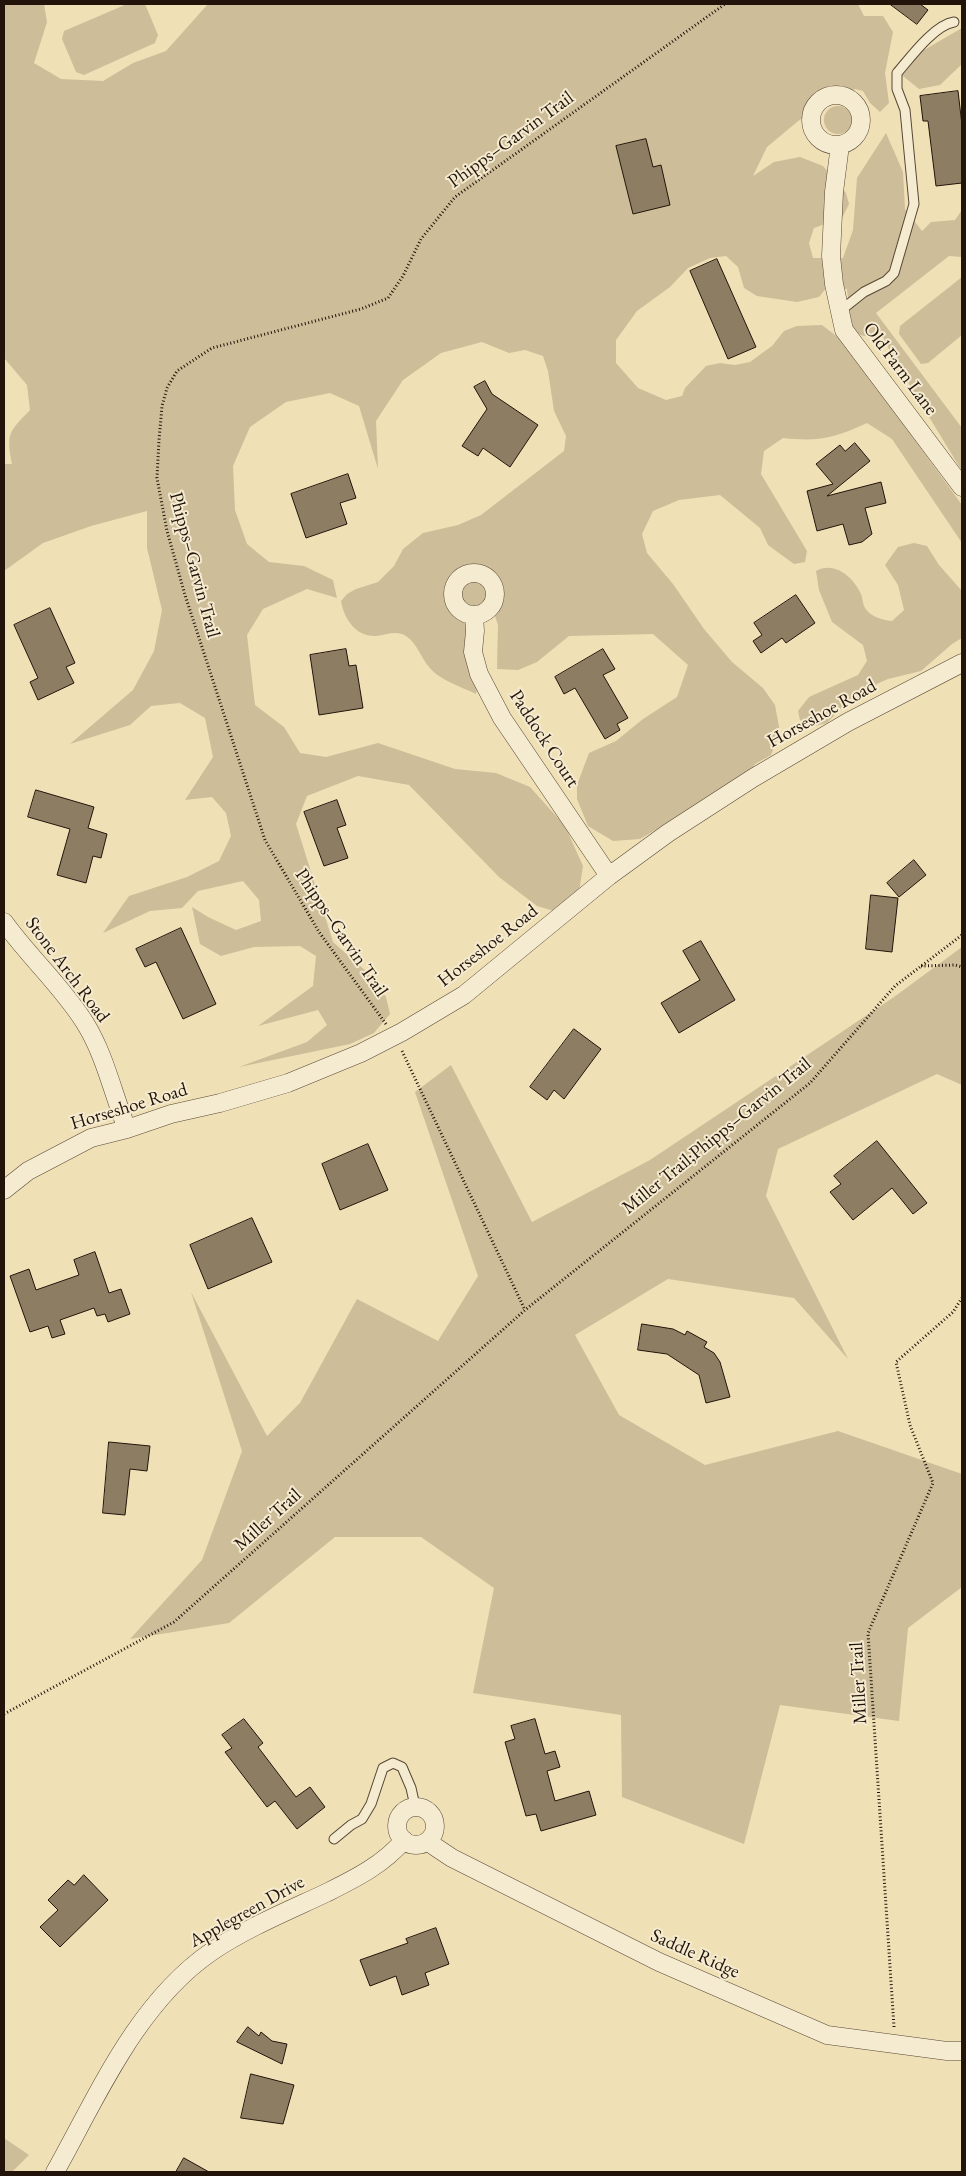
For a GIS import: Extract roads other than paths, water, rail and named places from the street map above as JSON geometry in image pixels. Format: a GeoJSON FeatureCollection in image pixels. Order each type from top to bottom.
{"type":"FeatureCollection","features":[{"type":"Feature","properties":{"kind":"street","name":"Old Farm Lane"},"geometry":{"type":"LineString","coordinates":[[840,145],[834,192],[831,256],[834,284],[844,330],[962,487]]}},
{"type":"Feature","properties":{"kind":"street","name":"Paddock Court"},"geometry":{"type":"LineString","coordinates":[[474,615],[476,631],[473,652],[478,674],[502,718],[609,876]]}},
{"type":"Feature","properties":{"kind":"street","name":"Horseshoe Road"},"geometry":{"type":"LineString","coordinates":[[4,1190],[28,1171],[91,1138],[127,1129],[171,1114],[220,1103],[288,1083],[361,1053],[394,1036],[464,995],[609,876],[668,833],[753,778],[848,722],[962,663]]}},
{"type":"Feature","properties":{"kind":"street","name":"Stone Arch Road"},"geometry":{"type":"LineString","coordinates":[[4,922],[21,946],[55,983],[85,1023],[97,1045],[127,1129]]}},
{"type":"Feature","properties":{"kind":"street"},"geometry":{"type":"LineString","coordinates":[[415,1806],[429,1811],[434,1817],[435,1832],[430,1840],[418,1845],[404,1840],[397,1827],[398,1820],[408,1808],[415,1806]]}},
{"type":"Feature","properties":{"kind":"street","name":"Applegreen Drive"},"geometry":{"type":"LineString","coordinates":[[54,2172],[131,2036],[155,2002],[176,1980],[212,1952],[270,1920],[366,1873],[404,1840]]}},
{"type":"Feature","properties":{"kind":"street","name":"Saddle Ridge"},"geometry":{"type":"LineString","coordinates":[[430,1840],[434,1846],[452,1858],[659,1962],[827,2035],[962,2051]]}},
{"type":"Feature","properties":{"kind":"lane"},"geometry":{"type":"LineString","coordinates":[[839,311],[864,292],[886,281],[894,273],[914,204],[905,110],[897,89],[897,73],[937,30],[946,23],[954,22]]}},
{"type":"Feature","properties":{"kind":"lane"},"geometry":{"type":"LineString","coordinates":[[334,1839],[351,1825],[362,1819],[371,1804],[383,1768],[393,1763],[402,1768],[411,1788],[415,1806]]}}]}
